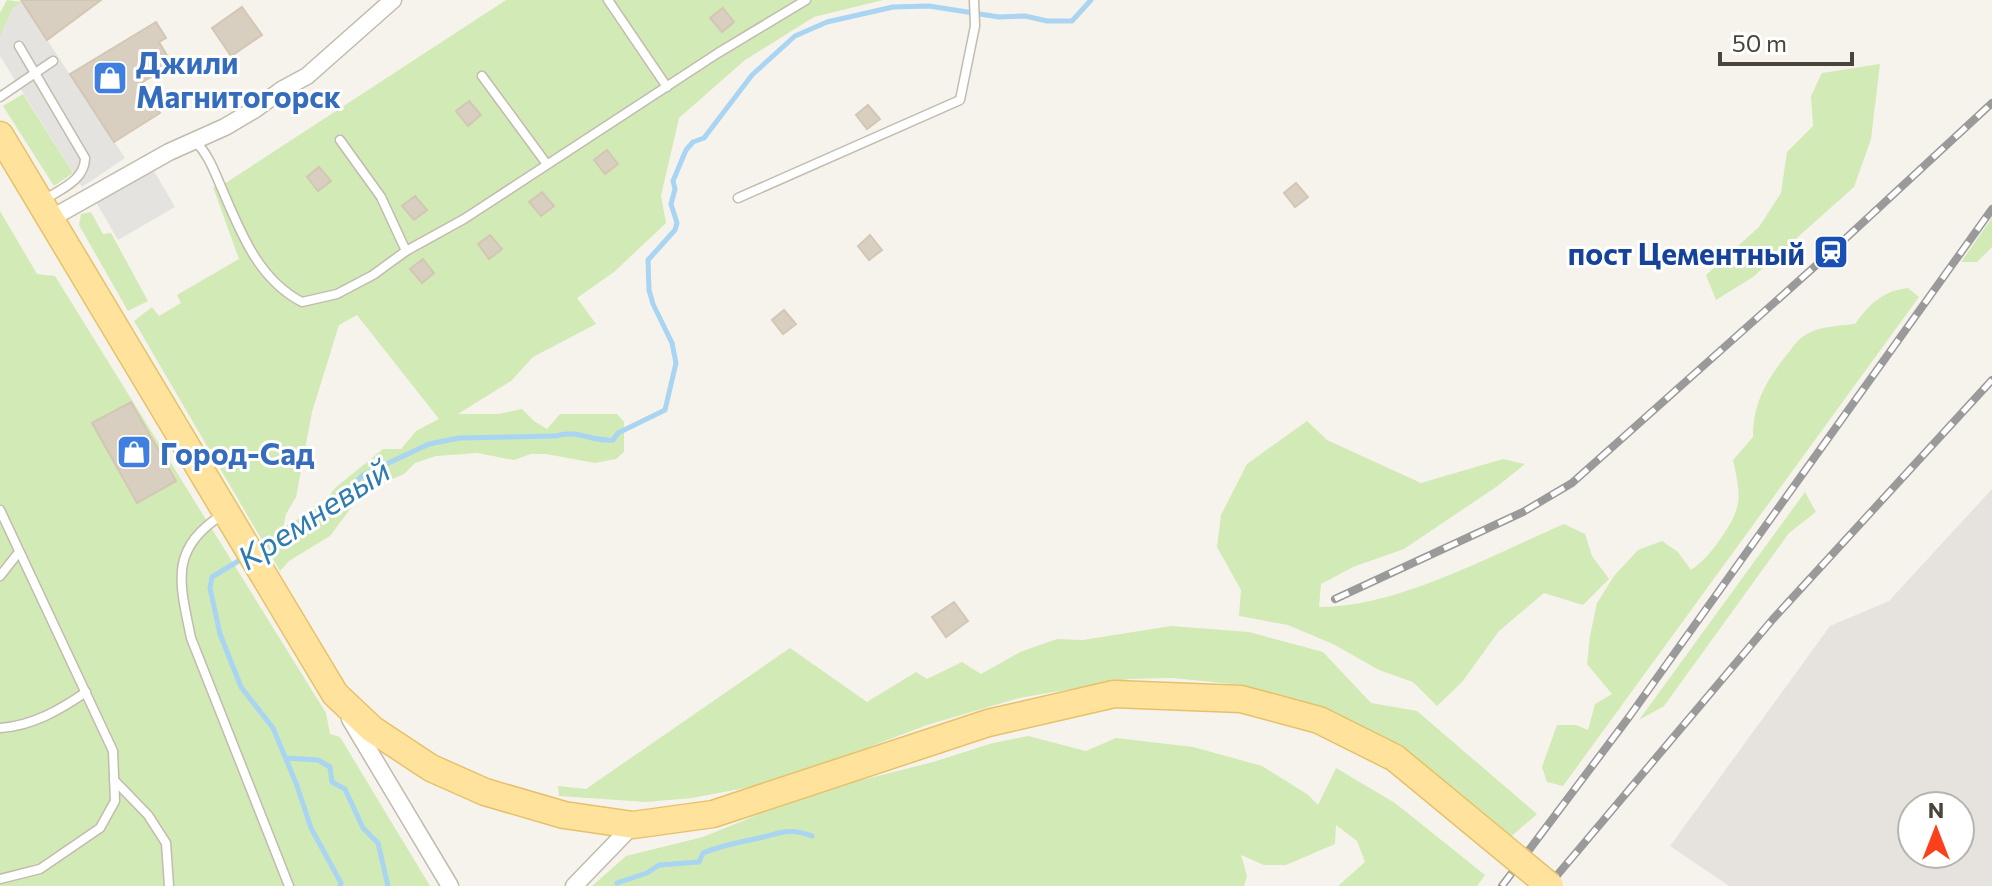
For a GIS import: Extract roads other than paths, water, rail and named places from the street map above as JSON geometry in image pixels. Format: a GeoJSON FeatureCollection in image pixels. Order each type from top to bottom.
{"type":"FeatureCollection","features":[{"type":"Feature","properties":{"kind":"main road"},"geometry":{"type":"LineString","coordinates":[[0,135],[335,694],[372,729],[431,768],[485,792],[564,815],[633,825],[713,814],[988,723],[1114,694],[1241,699],[1319,720],[1395,758],[1550,886]]}},
{"type":"Feature","properties":{"kind":"street"},"geometry":{"type":"LineString","coordinates":[[45,211],[225,127],[307,76],[393,0]]}},
{"type":"Feature","properties":{"kind":"street"},"geometry":{"type":"LineString","coordinates":[[335,694],[450,886]]}},
{"type":"Feature","properties":{"kind":"street"},"geometry":{"type":"LineString","coordinates":[[574,886],[633,825]]}},
{"type":"Feature","properties":{"kind":"lane"},"geometry":{"type":"LineString","coordinates":[[608,0],[667,87]]}},
{"type":"Feature","properties":{"kind":"lane"},"geometry":{"type":"LineString","coordinates":[[195,141],[208,154],[244,240],[283,292],[302,302],[337,294],[464,219],[790,4],[806,0]]}},
{"type":"Feature","properties":{"kind":"lane"},"geometry":{"type":"LineString","coordinates":[[738,198],[960,100],[975,26],[974,0]]}},
{"type":"Feature","properties":{"kind":"lane"},"geometry":{"type":"LineString","coordinates":[[19,46],[85,158],[85,168],[77,179],[45,211]]}},
{"type":"Feature","properties":{"kind":"lane"},"geometry":{"type":"LineString","coordinates":[[0,97],[53,61]]}},
{"type":"Feature","properties":{"kind":"lane"},"geometry":{"type":"LineString","coordinates":[[482,76],[546,163]]}},
{"type":"Feature","properties":{"kind":"lane"},"geometry":{"type":"LineString","coordinates":[[340,140],[381,197],[406,251]]}},
{"type":"Feature","properties":{"kind":"lane"},"geometry":{"type":"LineString","coordinates":[[0,510],[113,751],[115,801],[100,828],[40,869],[0,879]]}},
{"type":"Feature","properties":{"kind":"lane"},"geometry":{"type":"LineString","coordinates":[[230,519],[201,529],[184,558],[180,581],[191,638],[289,886]]}},
{"type":"Feature","properties":{"kind":"lane"},"geometry":{"type":"LineString","coordinates":[[0,576],[19,552]]}},
{"type":"Feature","properties":{"kind":"lane"},"geometry":{"type":"LineString","coordinates":[[0,728],[13,727],[58,711],[86,692]]}},
{"type":"Feature","properties":{"kind":"lane"},"geometry":{"type":"LineString","coordinates":[[114,780],[148,815],[166,843],[169,886]]}},
{"type":"Feature","properties":{"kind":"waterway","name":"Кремневый"},"geometry":{"type":"LineString","coordinates":[[257,550],[332,505],[363,475],[429,444],[459,438],[563,434],[613,440],[618,433],[665,410],[676,363],[672,343],[649,290],[648,260],[675,230],[677,223],[671,204],[675,189],[673,181],[686,150],[693,142],[704,138],[752,75],[795,36],[827,22],[893,7],[929,6],[999,17],[1025,16],[1047,21],[1072,21],[1091,0]]}},
{"type":"Feature","properties":{"kind":"waterway","name":"Кремневый"},"geometry":{"type":"LineString","coordinates":[[245,557],[212,577],[210,588],[220,634],[241,687],[273,728],[311,828],[340,886]]}},
{"type":"Feature","properties":{"kind":"waterway"},"geometry":{"type":"LineString","coordinates":[[286,758],[318,760],[330,767],[332,782],[345,789],[363,828],[378,843],[388,886]]}},
{"type":"Feature","properties":{"kind":"waterway"},"geometry":{"type":"LineString","coordinates":[[617,883],[647,873],[659,865],[699,862],[703,853],[734,843],[782,832],[812,836]]}},
{"type":"Feature","properties":{"kind":"railway"},"geometry":{"type":"LineString","coordinates":[[1335,599],[1523,512],[1572,483],[1831,252],[1992,103]]}},
{"type":"Feature","properties":{"kind":"railway"},"geometry":{"type":"LineString","coordinates":[[1502,886],[1629,717],[1992,209]]}},
{"type":"Feature","properties":{"kind":"railway"},"geometry":{"type":"LineString","coordinates":[[1548,886],[1773,619],[1992,380]]}},
{"type":"Feature","properties":{"kind":"place","name":"Джили Магнитогорск"},"geometry":{"type":"Point","coordinates":[110,78]}},
{"type":"Feature","properties":{"kind":"place","name":"пост Цементный"},"geometry":{"type":"Point","coordinates":[1831,252]}},
{"type":"Feature","properties":{"kind":"place","name":"Город-Сад"},"geometry":{"type":"Point","coordinates":[134,452]}}]}
